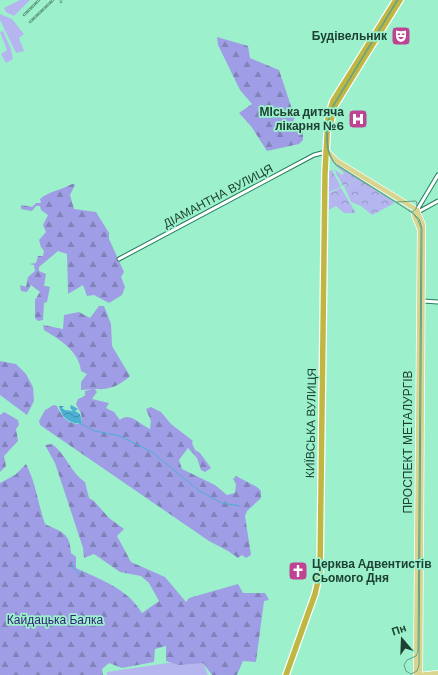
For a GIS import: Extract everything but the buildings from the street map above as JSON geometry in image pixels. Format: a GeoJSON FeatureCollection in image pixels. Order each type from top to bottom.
{"type":"FeatureCollection","features":[{"type":"Feature","properties":{"kind":"highway"},"geometry":{"type":"LineString","coordinates":[[327,152],[328,117],[331,104],[396,0]]}},
{"type":"Feature","properties":{"kind":"highway"},"geometry":{"type":"LineString","coordinates":[[327,152],[331,117],[334,108],[400,0]]}},
{"type":"Feature","properties":{"kind":"highway","name":"КИЇВСЬКА ВУЛИЦЯ"},"geometry":{"type":"LineString","coordinates":[[286,675],[315,594],[320,572],[325,166],[327,152]]}},
{"type":"Feature","properties":{"kind":"main road"},"geometry":{"type":"LineString","coordinates":[[327,152],[337,161],[417,211]]}},
{"type":"Feature","properties":{"kind":"main road","name":"ПРОСПЕКТ МЕТАЛУРГІВ"},"geometry":{"type":"LineString","coordinates":[[417,211],[424,231],[420,675]]}},
{"type":"Feature","properties":{"kind":"main road","name":"ПРОСПЕКТ МЕТАЛУРГІВ"},"geometry":{"type":"LineString","coordinates":[[416,675],[420,230],[414,215],[417,211]]}},
{"type":"Feature","properties":{"kind":"main road"},"geometry":{"type":"LineString","coordinates":[[420,675],[438,673]]}},
{"type":"Feature","properties":{"kind":"street","name":"ДІАМАНТНА ВУЛИЦЯ"},"geometry":{"type":"LineString","coordinates":[[119,259],[314,155],[327,152]]}},
{"type":"Feature","properties":{"kind":"street"},"geometry":{"type":"LineString","coordinates":[[417,211],[438,175]]}},
{"type":"Feature","properties":{"kind":"street"},"geometry":{"type":"LineString","coordinates":[[417,211],[438,201]]}},
{"type":"Feature","properties":{"kind":"street"},"geometry":{"type":"LineString","coordinates":[[423,301],[438,302]]}},
{"type":"Feature","properties":{"kind":"green space"},"geometry":{"type":"Polygon","coordinates":[[[20,0],[30,0],[14,16],[6,12],[4,8],[20,0]]]}},
{"type":"Feature","properties":{"kind":"green space"},"geometry":{"type":"Polygon","coordinates":[[[0,14],[12,19],[24,34],[19,38],[24,51],[16,53],[0,20],[0,14]]]}},
{"type":"Feature","properties":{"kind":"green space"},"geometry":{"type":"Polygon","coordinates":[[[3,31],[11,49],[13,59],[6,63],[1,54],[7,50],[0,32],[3,31]]]}},
{"type":"Feature","properties":{"kind":"green space"},"geometry":{"type":"Polygon","coordinates":[[[217,37],[248,46],[250,58],[279,70],[295,118],[293,120],[300,133],[303,132],[303,140],[299,144],[267,151],[251,126],[239,113],[252,104],[240,90],[218,45],[217,37]]]}},
{"type":"Feature","properties":{"kind":"green space"},"geometry":{"type":"Polygon","coordinates":[[[335,165],[358,179],[343,186],[334,169],[342,175],[344,173],[335,165]]]}},
{"type":"Feature","properties":{"kind":"green space"},"geometry":{"type":"Polygon","coordinates":[[[332,170],[341,187],[327,193],[328,172],[332,170]]]}},
{"type":"Feature","properties":{"kind":"green space"},"geometry":{"type":"Polygon","coordinates":[[[358,179],[394,202],[393,204],[372,215],[361,206],[351,202],[344,186],[358,179]]]}},
{"type":"Feature","properties":{"kind":"green space"},"geometry":{"type":"Polygon","coordinates":[[[72,184],[75,185],[70,195],[74,209],[96,212],[109,233],[109,239],[124,272],[121,277],[125,287],[122,295],[109,303],[94,295],[87,296],[83,285],[68,294],[67,254],[58,251],[39,267],[39,271],[46,274],[44,286],[50,287],[47,302],[44,303],[43,320],[38,321],[35,318],[35,300],[40,292],[31,285],[27,292],[21,291],[20,285],[26,287],[28,277],[35,271],[34,265],[29,264],[36,263],[38,256],[43,256],[44,251],[39,240],[46,232],[43,225],[48,215],[41,210],[40,206],[36,206],[32,211],[21,209],[21,205],[32,207],[36,203],[41,203],[40,199],[44,196],[72,184]]]}},
{"type":"Feature","properties":{"kind":"green space"},"geometry":{"type":"Polygon","coordinates":[[[341,188],[356,213],[344,213],[336,206],[329,210],[329,193],[341,188]]]}},
{"type":"Feature","properties":{"kind":"green space"},"geometry":{"type":"Polygon","coordinates":[[[99,306],[104,306],[111,324],[112,346],[130,376],[114,387],[95,389],[97,392],[92,399],[109,403],[106,408],[114,412],[120,420],[128,417],[150,429],[151,421],[146,409],[151,407],[161,412],[171,424],[193,441],[192,443],[195,450],[200,453],[211,468],[205,472],[201,470],[197,458],[188,448],[179,460],[182,469],[215,485],[227,495],[235,493],[236,484],[233,479],[236,476],[257,487],[261,491],[261,498],[247,511],[245,516],[251,555],[246,558],[242,555],[238,558],[209,541],[40,425],[39,421],[45,410],[54,405],[57,406],[61,414],[70,422],[78,424],[82,423],[81,414],[76,404],[78,399],[85,396],[85,391],[92,389],[81,390],[81,382],[87,374],[81,371],[77,358],[73,352],[62,342],[44,330],[43,325],[63,329],[64,315],[79,312],[90,318],[99,306]]]}},
{"type":"Feature","properties":{"kind":"green space"},"geometry":{"type":"Polygon","coordinates":[[[0,361],[16,364],[26,374],[33,387],[34,401],[27,415],[0,395],[0,361]]]}},
{"type":"Feature","properties":{"kind":"green space"},"geometry":{"type":"Polygon","coordinates":[[[4,412],[18,420],[19,425],[16,429],[18,441],[4,456],[6,466],[0,472],[0,415],[4,412]]]}},
{"type":"Feature","properties":{"kind":"green space","name":"Кайдацька Балка"},"geometry":{"type":"Polygon","coordinates":[[[52,444],[61,453],[76,474],[85,482],[89,498],[94,501],[109,518],[124,529],[117,536],[131,562],[165,577],[186,602],[189,598],[238,584],[243,593],[265,593],[269,600],[264,601],[256,662],[243,661],[237,675],[212,675],[203,663],[179,665],[166,661],[166,646],[155,649],[154,662],[122,668],[109,663],[102,669],[103,675],[0,675],[0,483],[15,475],[26,464],[45,524],[60,531],[67,537],[71,553],[76,557],[76,568],[121,591],[136,604],[142,613],[159,601],[149,583],[141,576],[120,572],[94,554],[84,558],[83,548],[55,463],[45,445],[52,444]]]}},
{"type":"Feature","properties":{"kind":"green space"},"geometry":{"type":"Polygon","coordinates":[[[201,658],[208,675],[107,675],[107,672],[201,658]]]}},
{"type":"Feature","properties":{"kind":"water"},"geometry":{"type":"Polygon","coordinates":[[[71,405],[78,409],[75,411],[80,414],[82,423],[73,423],[66,419],[59,406],[64,406],[62,408],[65,410],[73,411],[70,408],[71,405]]]}},
{"type":"Feature","properties":{"kind":"waterway"},"geometry":{"type":"LineString","coordinates":[[79,423],[95,431],[120,436],[152,452],[198,490],[222,503],[240,506]]}},
{"type":"Feature","properties":{"kind":"waterway"},"geometry":{"type":"LineString","coordinates":[[72,562],[73,568],[80,574]]}},
{"type":"Feature","properties":{"kind":"tram line"},"geometry":{"type":"LineString","coordinates":[[397,0],[332,107],[328,121],[326,137],[329,152],[332,159],[336,165],[413,213],[421,228],[418,651],[416,656],[407,660],[404,665],[406,671],[411,674],[417,671],[419,665],[422,228],[419,219],[413,213],[336,164],[329,152],[327,137],[333,107],[398,0]]}},
{"type":"Feature","properties":{"kind":"tram line"},"geometry":{"type":"LineString","coordinates":[[396,202],[416,201],[416,209],[412,212],[409,211]]}},
{"type":"Feature","properties":{"kind":"railway"},"geometry":{"type":"LineString","coordinates":[[24,15],[39,0]]}},
{"type":"Feature","properties":{"kind":"railway"},"geometry":{"type":"LineString","coordinates":[[30,22],[53,0]]}},
{"type":"Feature","properties":{"kind":"place","name":"Будівельник"},"geometry":{"type":"Point","coordinates":[401,36]}},
{"type":"Feature","properties":{"kind":"place","name":"МІська дитяча лікарня №6"},"geometry":{"type":"Point","coordinates":[358,119]}},
{"type":"Feature","properties":{"kind":"place","name":"Церква Адвентистів Сьомого Дня"},"geometry":{"type":"Point","coordinates":[298,571]}}]}
